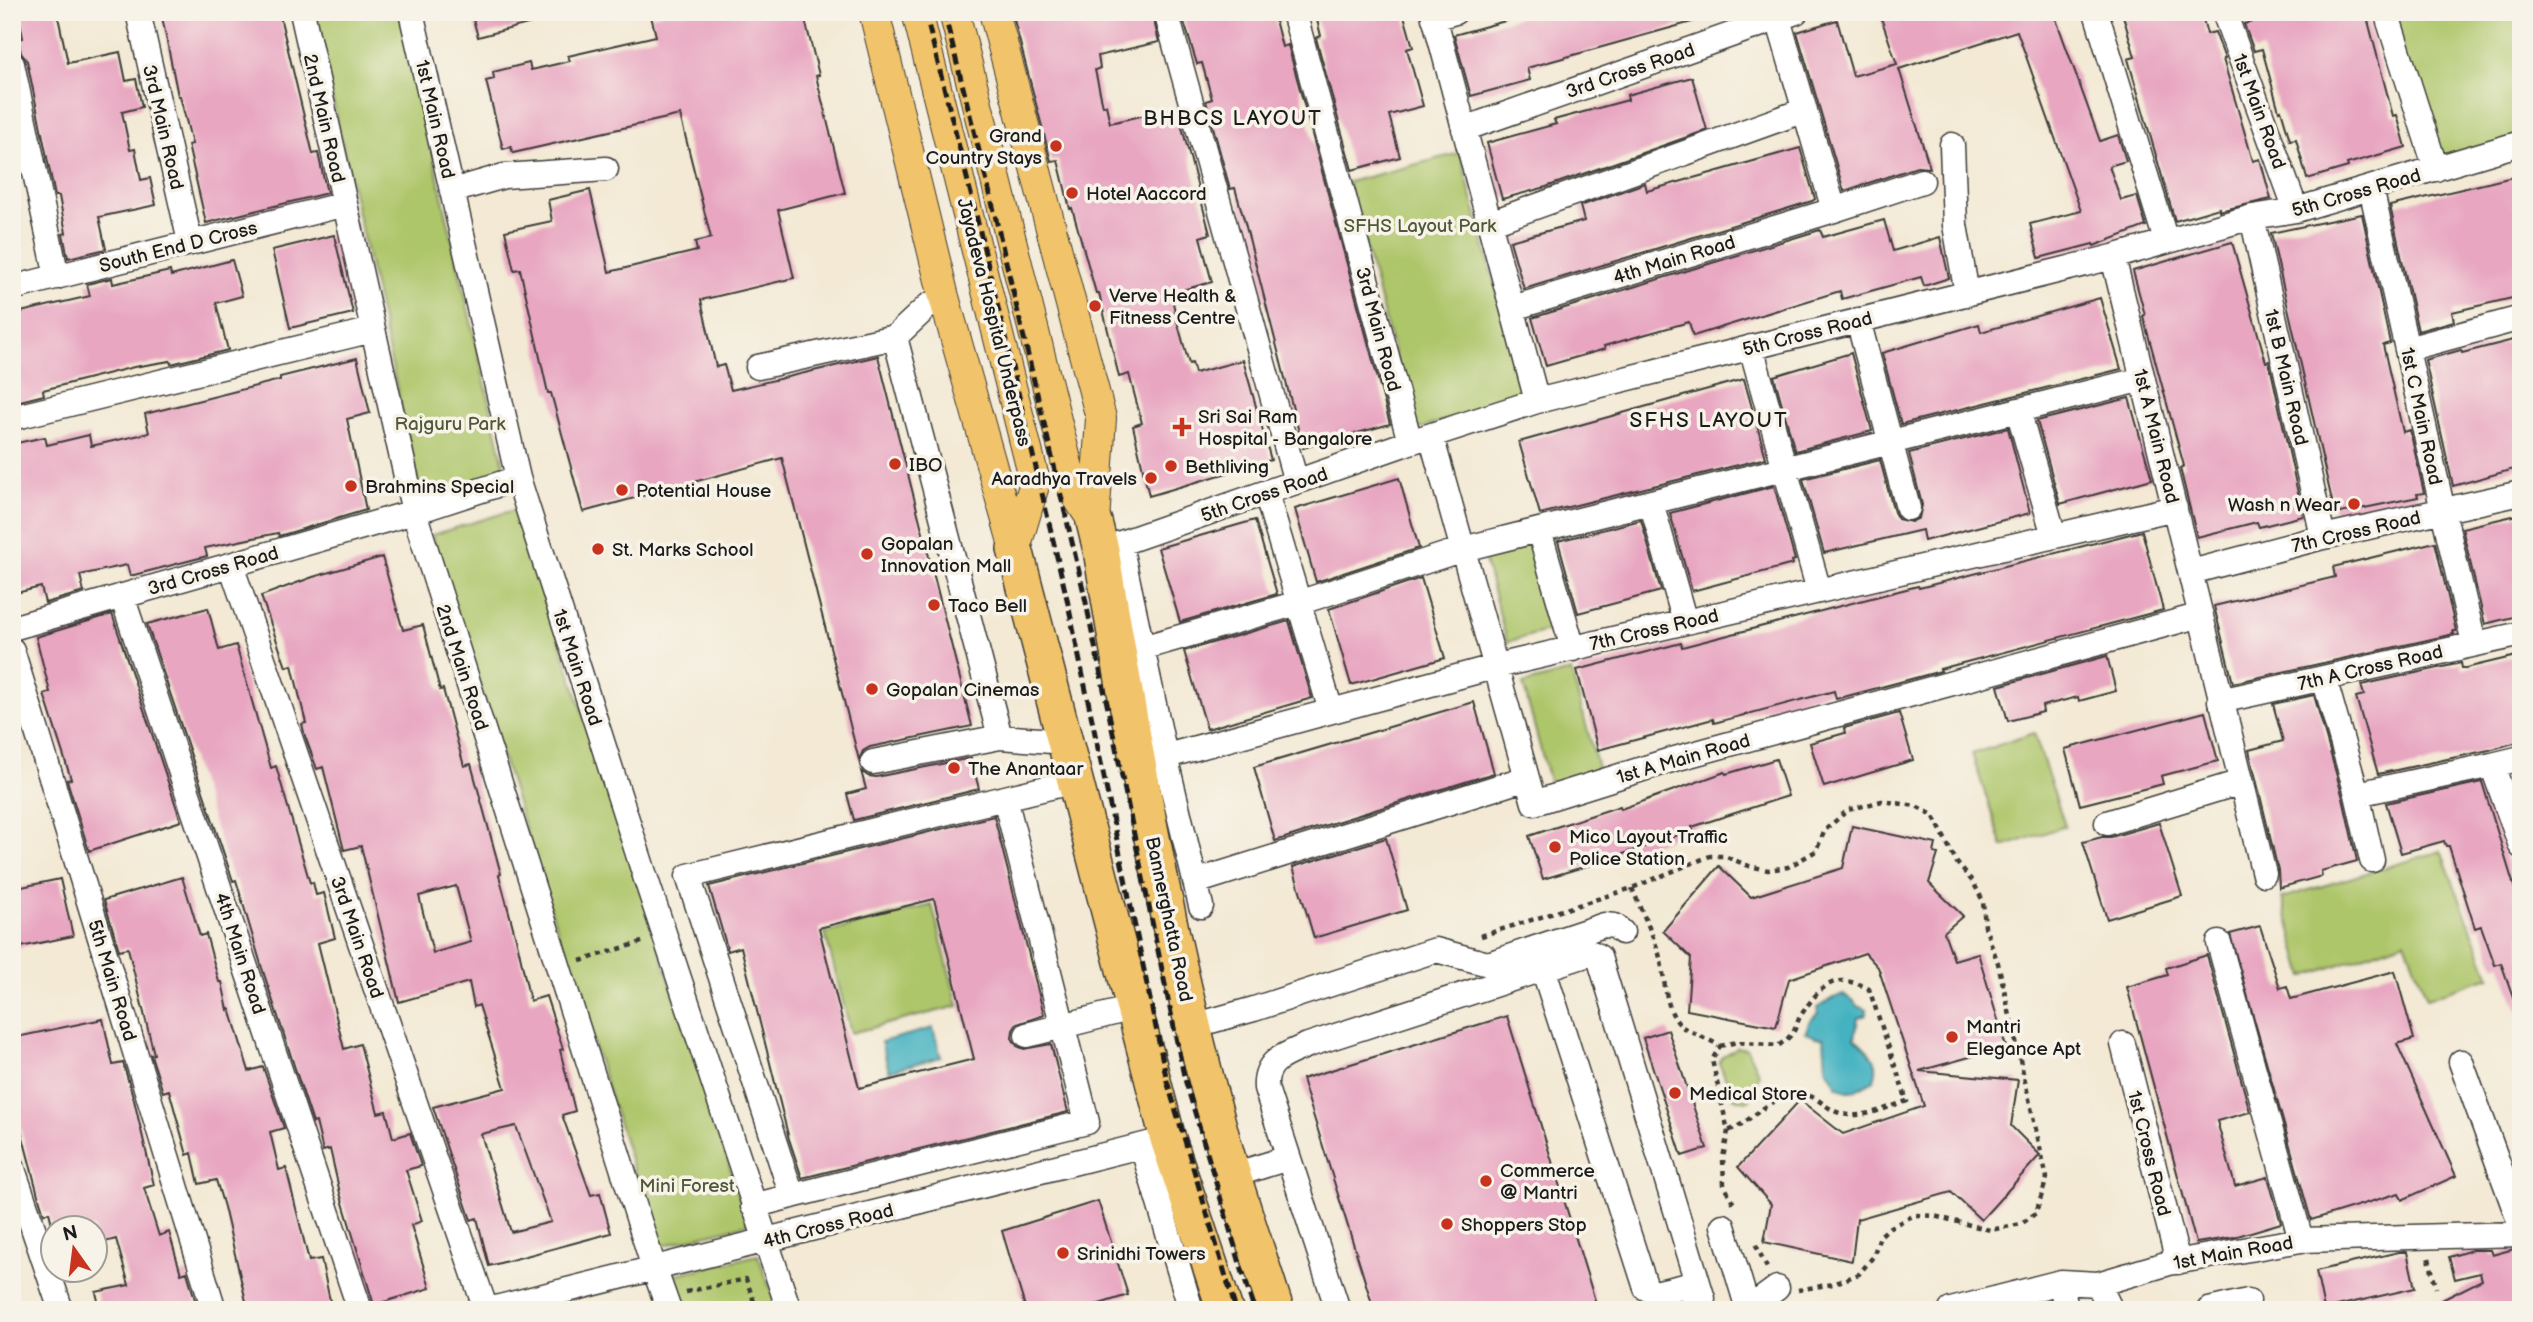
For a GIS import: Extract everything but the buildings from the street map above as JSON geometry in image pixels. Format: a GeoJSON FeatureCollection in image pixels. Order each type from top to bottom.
{"type":"FeatureCollection","features":[{"type":"Feature","properties":{"kind":"highway","name":"Bannerghatta Road"},"geometry":{"type":"LineString","coordinates":[[1105,539],[1151,760],[1193,1026],[1219,1129],[1276,1310]]}},
{"type":"Feature","properties":{"kind":"highway"},"geometry":{"type":"LineString","coordinates":[[1015,549],[1133,1007],[1155,1143],[1225,1310]]}},
{"type":"Feature","properties":{"kind":"main road"},"geometry":{"type":"LineString","coordinates":[[874,12],[944,297],[1015,549]]}},
{"type":"Feature","properties":{"kind":"main road","name":"Jayadeva Hospital Underpass"},"geometry":{"type":"LineString","coordinates":[[917,12],[1035,482],[1015,549]]}},
{"type":"Feature","properties":{"kind":"main road","name":"Jayadeva Hospital Underpass"},"geometry":{"type":"LineString","coordinates":[[954,12],[1074,492],[1105,539]]}},
{"type":"Feature","properties":{"kind":"main road"},"geometry":{"type":"LineString","coordinates":[[994,12],[1101,418],[1105,539]]}},
{"type":"Feature","properties":{"kind":"street","name":"3rd Main Road"},"geometry":{"type":"LineString","coordinates":[[138,12],[190,242]]}},
{"type":"Feature","properties":{"kind":"street","name":"2nd Main Road"},"geometry":{"type":"LineString","coordinates":[[302,12],[414,512],[654,1268],[676,1301]]}},
{"type":"Feature","properties":{"kind":"street","name":"1st Main Road"},"geometry":{"type":"LineString","coordinates":[[411,12],[518,478],[655,939],[705,1059],[789,1310]]}},
{"type":"Feature","properties":{"kind":"street"},"geometry":{"type":"LineString","coordinates":[[1166,12],[1296,482]]}},
{"type":"Feature","properties":{"kind":"street","name":"3rd Main Road"},"geometry":{"type":"LineString","coordinates":[[1294,12],[1421,439]]}},
{"type":"Feature","properties":{"kind":"street"},"geometry":{"type":"LineString","coordinates":[[2096,12],[2166,241]]}},
{"type":"Feature","properties":{"kind":"street","name":"1st Main Road"},"geometry":{"type":"LineString","coordinates":[[2224,12],[2296,210]]}},
{"type":"Feature","properties":{"kind":"street"},"geometry":{"type":"LineString","coordinates":[[2386,12],[2436,169]]}},
{"type":"Feature","properties":{"kind":"street"},"geometry":{"type":"LineString","coordinates":[[1441,14],[1464,129],[1537,401]]}},
{"type":"Feature","properties":{"kind":"street"},"geometry":{"type":"LineString","coordinates":[[1787,15],[1805,110],[1834,210]]}},
{"type":"Feature","properties":{"kind":"street","name":"3rd Cross Road"},"geometry":{"type":"LineString","coordinates":[[1464,129],[1787,15]]}},
{"type":"Feature","properties":{"kind":"street"},"geometry":{"type":"LineString","coordinates":[[12,64],[57,277]]}},
{"type":"Feature","properties":{"kind":"street"},"geometry":{"type":"LineString","coordinates":[[1490,223],[1805,110]]}},
{"type":"Feature","properties":{"kind":"street","name":"5th Cross Road"},"geometry":{"type":"LineString","coordinates":[[1105,539],[1266,493],[1537,401],[2113,257],[2252,217],[2296,210],[2521,143]]}},
{"type":"Feature","properties":{"kind":"street"},"geometry":{"type":"LineString","coordinates":[[1952,145],[1955,225],[1967,293]]}},
{"type":"Feature","properties":{"kind":"street"},"geometry":{"type":"LineString","coordinates":[[452,191],[504,176],[606,169]]}},
{"type":"Feature","properties":{"kind":"street","name":"4th Main Road"},"geometry":{"type":"LineString","coordinates":[[1513,308],[1922,181]]}},
{"type":"Feature","properties":{"kind":"street","name":"1st C Main Road"},"geometry":{"type":"LineString","coordinates":[[2371,188],[2474,643]]}},
{"type":"Feature","properties":{"kind":"street","name":"South End D Cross"},"geometry":{"type":"LineString","coordinates":[[12,288],[345,204]]}},
{"type":"Feature","properties":{"kind":"street","name":"1st B Main Road"},"geometry":{"type":"LineString","coordinates":[[2252,217],[2323,537]]}},
{"type":"Feature","properties":{"kind":"street","name":"1st A Main Road"},"geometry":{"type":"LineString","coordinates":[[2113,257],[2264,874]]}},
{"type":"Feature","properties":{"kind":"street"},"geometry":{"type":"LineString","coordinates":[[758,367],[895,337],[928,306],[944,297]]}},
{"type":"Feature","properties":{"kind":"street"},"geometry":{"type":"LineString","coordinates":[[2407,349],[2521,318]]}},
{"type":"Feature","properties":{"kind":"street"},"geometry":{"type":"LineString","coordinates":[[1858,320],[1908,508]]}},
{"type":"Feature","properties":{"kind":"street"},"geometry":{"type":"LineString","coordinates":[[12,418],[373,330]]}},
{"type":"Feature","properties":{"kind":"street"},"geometry":{"type":"LineString","coordinates":[[895,337],[1000,737]]}},
{"type":"Feature","properties":{"kind":"street"},"geometry":{"type":"LineString","coordinates":[[1751,347],[1819,591]]}},
{"type":"Feature","properties":{"kind":"street"},"geometry":{"type":"LineString","coordinates":[[1142,648],[1298,603],[1463,549],[2143,379]]}},
{"type":"Feature","properties":{"kind":"street"},"geometry":{"type":"LineString","coordinates":[[2018,410],[2054,536]]}},
{"type":"Feature","properties":{"kind":"street","name":"1st A Main Road"},"geometry":{"type":"LineString","coordinates":[[1421,439],[1463,549],[1534,803],[1671,760],[2201,615]]}},
{"type":"Feature","properties":{"kind":"street","name":"3rd Cross Road"},"geometry":{"type":"LineString","coordinates":[[12,628],[414,512],[518,478]]}},
{"type":"Feature","properties":{"kind":"street"},"geometry":{"type":"LineString","coordinates":[[1266,493],[1331,711]]}},
{"type":"Feature","properties":{"kind":"street","name":"7th Cross Road"},"geometry":{"type":"LineString","coordinates":[[2191,572],[2323,537],[2521,493]]}},
{"type":"Feature","properties":{"kind":"street"},"geometry":{"type":"LineString","coordinates":[[1651,502],[1685,622]]}},
{"type":"Feature","properties":{"kind":"street","name":"7th Cross Road"},"geometry":{"type":"LineString","coordinates":[[1151,760],[1497,666],[2175,508]]}},
{"type":"Feature","properties":{"kind":"street"},"geometry":{"type":"LineString","coordinates":[[1539,530],[1573,649]]}},
{"type":"Feature","properties":{"kind":"street"},"geometry":{"type":"LineString","coordinates":[[1105,539],[1142,648],[1151,760],[1201,906]]}},
{"type":"Feature","properties":{"kind":"street","name":"3rd Main Road"},"geometry":{"type":"LineString","coordinates":[[231,565],[487,1310]]}},
{"type":"Feature","properties":{"kind":"street","name":"4th Main Road"},"geometry":{"type":"LineString","coordinates":[[122,596],[360,1310]]}},
{"type":"Feature","properties":{"kind":"street","name":"7th A Cross Road"},"geometry":{"type":"LineString","coordinates":[[2220,701],[2521,634]]}},
{"type":"Feature","properties":{"kind":"street","name":"5th Main Road"},"geometry":{"type":"LineString","coordinates":[[12,650],[214,1310]]}},
{"type":"Feature","properties":{"kind":"street"},"geometry":{"type":"LineString","coordinates":[[2324,678],[2357,794],[2372,860]]}},
{"type":"Feature","properties":{"kind":"street"},"geometry":{"type":"LineString","coordinates":[[873,762],[1000,737],[1065,742]]}},
{"type":"Feature","properties":{"kind":"street"},"geometry":{"type":"LineString","coordinates":[[2357,794],[2521,758]]}},
{"type":"Feature","properties":{"kind":"street"},"geometry":{"type":"LineString","coordinates":[[2492,765],[2521,846]]}},
{"type":"Feature","properties":{"kind":"street"},"geometry":{"type":"LineString","coordinates":[[1195,882],[1527,778]]}},
{"type":"Feature","properties":{"kind":"street"},"geometry":{"type":"LineString","coordinates":[[792,1196],[688,876],[1074,781]]}},
{"type":"Feature","properties":{"kind":"street"},"geometry":{"type":"LineString","coordinates":[[2107,823],[2241,782]]}},
{"type":"Feature","properties":{"kind":"street"},"geometry":{"type":"LineString","coordinates":[[753,1206],[1087,1122],[1005,798]]}},
{"type":"Feature","properties":{"kind":"street"},"geometry":{"type":"LineString","coordinates":[[1193,1026],[1436,950],[1488,964],[1604,925],[1615,926],[1622,932]]}},
{"type":"Feature","properties":{"kind":"street"},"geometry":{"type":"LineString","coordinates":[[2219,943],[2301,1240]]}},
{"type":"Feature","properties":{"kind":"street"},"geometry":{"type":"LineString","coordinates":[[1338,1310],[1266,1088],[1265,1075],[1280,1057],[1308,1045],[1592,953],[1600,957],[1703,1301],[1687,1310]]}},
{"type":"Feature","properties":{"kind":"street"},"geometry":{"type":"LineString","coordinates":[[1543,968],[1646,1288],[1655,1293],[1698,1283]]}},
{"type":"Feature","properties":{"kind":"street"},"geometry":{"type":"LineString","coordinates":[[1027,1035],[1133,1007]]}},
{"type":"Feature","properties":{"kind":"street","name":"1st Cross Road"},"geometry":{"type":"LineString","coordinates":[[2123,1044],[2178,1262]]}},
{"type":"Feature","properties":{"kind":"street"},"geometry":{"type":"LineString","coordinates":[[705,1059],[744,1047]]}},
{"type":"Feature","properties":{"kind":"street"},"geometry":{"type":"LineString","coordinates":[[2460,1062],[2521,1226]]}},
{"type":"Feature","properties":{"kind":"street"},"geometry":{"type":"LineString","coordinates":[[1155,1143],[1191,1310]]}},
{"type":"Feature","properties":{"kind":"street","name":"4th Cross Road"},"geometry":{"type":"LineString","coordinates":[[487,1310],[1155,1143]]}},
{"type":"Feature","properties":{"kind":"street"},"geometry":{"type":"LineString","coordinates":[[1234,1175],[1288,1158]]}},
{"type":"Feature","properties":{"kind":"street"},"geometry":{"type":"LineString","coordinates":[[12,1166],[61,1310]]}},
{"type":"Feature","properties":{"kind":"street"},"geometry":{"type":"LineString","coordinates":[[1730,1217],[1747,1310],[1777,1288]]}},
{"type":"Feature","properties":{"kind":"street","name":"1st Main Road"},"geometry":{"type":"LineString","coordinates":[[1951,1310],[2061,1282],[2098,1284],[2178,1262],[2301,1240],[2521,1234]]}},
{"type":"Feature","properties":{"kind":"street"},"geometry":{"type":"LineString","coordinates":[[2061,1282],[2066,1310]]}},
{"type":"Feature","properties":{"kind":"street"},"geometry":{"type":"LineString","coordinates":[[2098,1284],[2111,1310]]}},
{"type":"Feature","properties":{"kind":"street"},"geometry":{"type":"LineString","coordinates":[[2209,1310],[2248,1301]]}},
{"type":"Feature","properties":{"kind":"path"},"geometry":{"type":"LineString","coordinates":[[1436,950],[1632,888],[1710,856],[1724,856],[1768,870],[1788,867],[1816,851],[1825,830],[1848,810],[1882,801],[1916,806],[1933,815],[1958,863],[1983,901],[1985,926],[1998,963],[2048,1178],[2036,1213],[2021,1224],[1990,1230],[1934,1216],[1915,1215],[1890,1227],[1880,1236],[1873,1257],[1860,1274],[1804,1291],[1777,1288],[1750,1233]]}},
{"type":"Feature","properties":{"kind":"path"},"geometry":{"type":"LineString","coordinates":[[1632,888],[1665,973],[1665,992],[1676,1017],[1682,1027],[1720,1046],[1737,1042],[1778,1046],[1793,1034],[1799,1017],[1833,981],[1851,979],[1869,989],[1907,1101],[1870,1113],[1844,1114],[1809,1094],[1790,1095],[1769,1103],[1742,1126],[1728,1131]]}},
{"type":"Feature","properties":{"kind":"path"},"geometry":{"type":"LineString","coordinates":[[640,929],[655,939]]}},
{"type":"Feature","properties":{"kind":"path"},"geometry":{"type":"LineString","coordinates":[[559,968],[655,939]]}},
{"type":"Feature","properties":{"kind":"path"},"geometry":{"type":"LineString","coordinates":[[1720,1046],[1712,1060],[1728,1131],[1723,1158],[1724,1185],[1730,1217]]}},
{"type":"Feature","properties":{"kind":"path"},"geometry":{"type":"LineString","coordinates":[[676,1301],[746,1279],[757,1310]]}},
{"type":"Feature","properties":{"kind":"green space","name":"Rajguru Park"},"geometry":{"type":"Polygon","coordinates":[[[313,12],[400,12],[506,474],[422,501],[313,12]]]}},
{"type":"Feature","properties":{"kind":"green space"},"geometry":{"type":"Polygon","coordinates":[[[2386,12],[2521,12],[2521,143],[2436,169],[2386,12]]]}},
{"type":"Feature","properties":{"kind":"green space","name":"SFHS Layout Park"},"geometry":{"type":"Polygon","coordinates":[[[1460,153],[1524,395],[1415,430],[1348,182],[1460,153]]]}},
{"type":"Feature","properties":{"kind":"green space","name":"Mini Forest"},"geometry":{"type":"Polygon","coordinates":[[[517,509],[748,1224],[658,1247],[432,535],[517,509]]]}},
{"type":"Feature","properties":{"kind":"green space"},"geometry":{"type":"Polygon","coordinates":[[[1537,539],[1561,627],[1507,642],[1483,554],[1537,539]]]}},
{"type":"Feature","properties":{"kind":"green space"},"geometry":{"type":"Polygon","coordinates":[[[1571,671],[1600,775],[1551,788],[1523,684],[1571,671]]]}},
{"type":"Feature","properties":{"kind":"green space"},"geometry":{"type":"Polygon","coordinates":[[[2034,733],[2065,826],[2003,847],[1972,754],[2034,733]]]}},
{"type":"Feature","properties":{"kind":"green space"},"geometry":{"type":"Polygon","coordinates":[[[2441,851],[2490,977],[2427,998],[2405,941],[2304,977],[2282,898],[2441,851]]]}},
{"type":"Feature","properties":{"kind":"green space"},"geometry":{"type":"Polygon","coordinates":[[[932,905],[958,1006],[851,1033],[825,933],[932,905]]]}},
{"type":"Feature","properties":{"kind":"green space"},"geometry":{"type":"Polygon","coordinates":[[[1738,1047],[1747,1049],[1759,1074],[1750,1100],[1746,1101],[1734,1098],[1719,1063],[1722,1057],[1738,1047]]]}},
{"type":"Feature","properties":{"kind":"green space"},"geometry":{"type":"Polygon","coordinates":[[[758,1255],[778,1310],[681,1310],[668,1276],[758,1255]]]}},
{"type":"Feature","properties":{"kind":"water"},"geometry":{"type":"Polygon","coordinates":[[[1843,995],[1867,1010],[1867,1015],[1858,1018],[1855,1038],[1872,1056],[1876,1066],[1874,1080],[1854,1091],[1837,1086],[1826,1067],[1824,1038],[1806,1032],[1809,1022],[1818,1013],[1817,1008],[1843,995]]]}},
{"type":"Feature","properties":{"kind":"water"},"geometry":{"type":"Polygon","coordinates":[[[933,1028],[941,1057],[889,1071],[881,1042],[933,1028]]]}},
{"type":"Feature","properties":{"kind":"railway"},"geometry":{"type":"LineString","coordinates":[[925,12],[1067,599],[1167,1081],[1236,1310]]}},
{"type":"Feature","properties":{"kind":"railway"},"geometry":{"type":"LineString","coordinates":[[944,12],[991,198],[1084,593],[1184,1076],[1254,1310]]}},
{"type":"Feature","properties":{"kind":"place","name":"Grand Country Stays"},"geometry":{"type":"Point","coordinates":[1056,146]}},
{"type":"Feature","properties":{"kind":"place","name":"Hotel Aaccord"},"geometry":{"type":"Point","coordinates":[1072,193]}},
{"type":"Feature","properties":{"kind":"place","name":"Verve Health & Fitness Centre"},"geometry":{"type":"Point","coordinates":[1095,306]}},
{"type":"Feature","properties":{"kind":"place","name":"Sri Sai Ram Hospital - Bangalore"},"geometry":{"type":"Point","coordinates":[1182,427]}},
{"type":"Feature","properties":{"kind":"place","name":"IBO"},"geometry":{"type":"Point","coordinates":[895,464]}},
{"type":"Feature","properties":{"kind":"place","name":"Bethliving"},"geometry":{"type":"Point","coordinates":[1171,466]}},
{"type":"Feature","properties":{"kind":"place","name":"Aaradhya Travels"},"geometry":{"type":"Point","coordinates":[1151,478]}},
{"type":"Feature","properties":{"kind":"place","name":"Brahmins Special"},"geometry":{"type":"Point","coordinates":[351,486]}},
{"type":"Feature","properties":{"kind":"place","name":"Potential House"},"geometry":{"type":"Point","coordinates":[622,490]}},
{"type":"Feature","properties":{"kind":"place","name":"Wash n Wear"},"geometry":{"type":"Point","coordinates":[2354,504]}},
{"type":"Feature","properties":{"kind":"place","name":"St. Marks School"},"geometry":{"type":"Point","coordinates":[598,549]}},
{"type":"Feature","properties":{"kind":"place","name":"Gopalan Innovation Mall"},"geometry":{"type":"Point","coordinates":[867,554]}},
{"type":"Feature","properties":{"kind":"place","name":"Taco Bell"},"geometry":{"type":"Point","coordinates":[934,605]}},
{"type":"Feature","properties":{"kind":"place","name":"Gopalan Cinemas"},"geometry":{"type":"Point","coordinates":[872,689]}},
{"type":"Feature","properties":{"kind":"place","name":"The Anantaar"},"geometry":{"type":"Point","coordinates":[954,768]}},
{"type":"Feature","properties":{"kind":"place","name":"Mico Layout Traffic Police Station"},"geometry":{"type":"Point","coordinates":[1555,847]}},
{"type":"Feature","properties":{"kind":"place","name":"Mantri Elegance Apt"},"geometry":{"type":"Point","coordinates":[1952,1037]}},
{"type":"Feature","properties":{"kind":"place","name":"Medical Store"},"geometry":{"type":"Point","coordinates":[1675,1093]}},
{"type":"Feature","properties":{"kind":"place","name":"Commerce @ Mantri"},"geometry":{"type":"Point","coordinates":[1486,1181]}},
{"type":"Feature","properties":{"kind":"place","name":"Shoppers Stop"},"geometry":{"type":"Point","coordinates":[1447,1224]}},
{"type":"Feature","properties":{"kind":"place","name":"Srinidhi Towers"},"geometry":{"type":"Point","coordinates":[1063,1253]}},
{"type":"Feature","properties":{"kind":"district","name":"BHBCS LAYOUT"},"geometry":{"type":"Point","coordinates":[1233,118]}},
{"type":"Feature","properties":{"kind":"district","name":"SFHS LAYOUT"},"geometry":{"type":"Point","coordinates":[1709,420]}}]}
